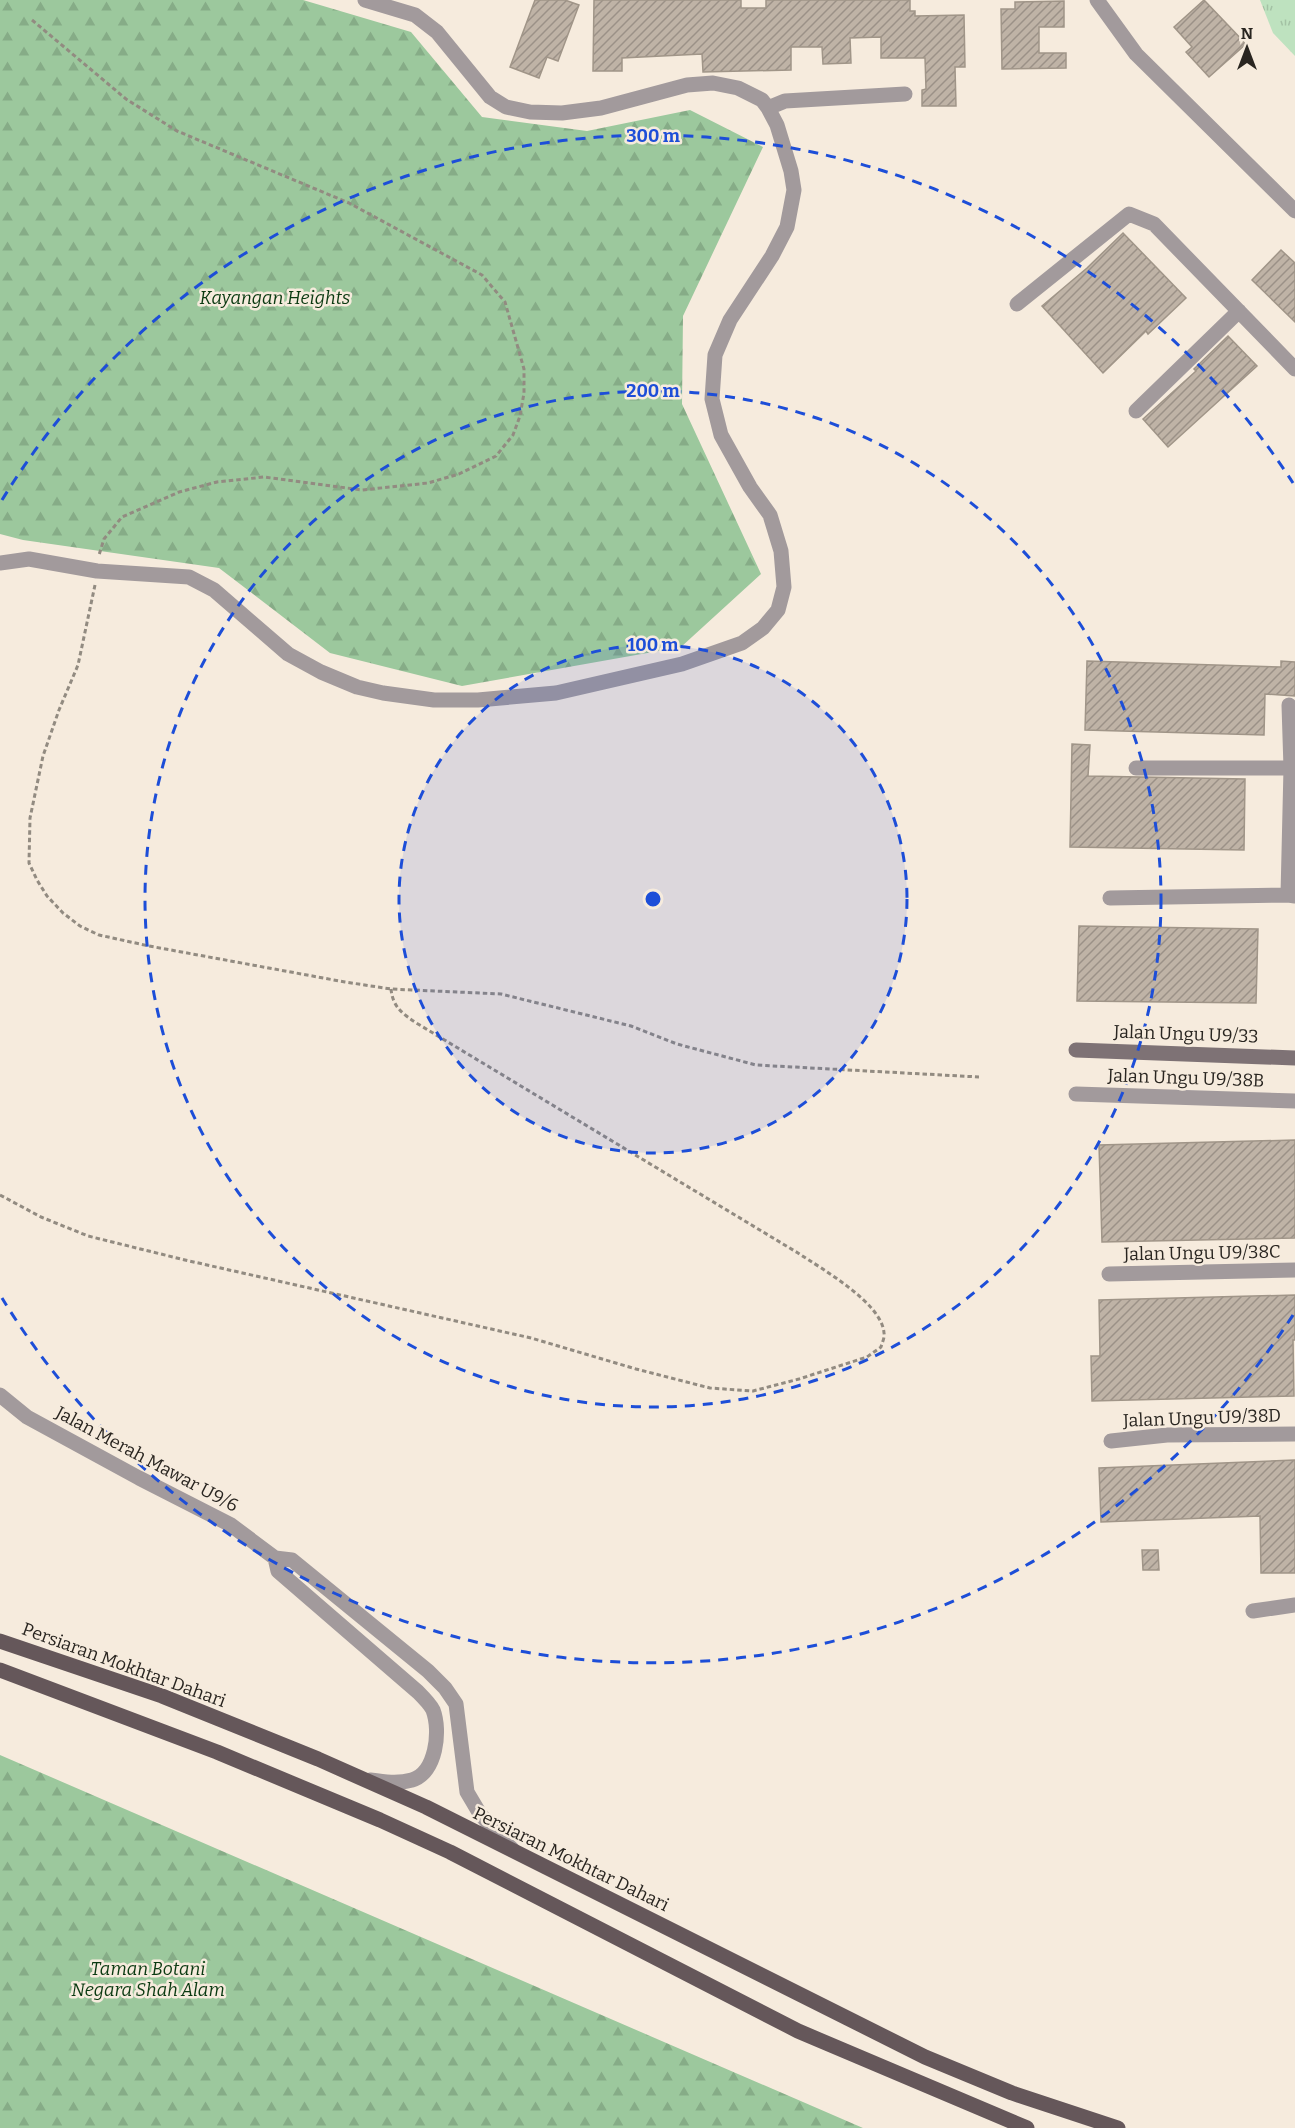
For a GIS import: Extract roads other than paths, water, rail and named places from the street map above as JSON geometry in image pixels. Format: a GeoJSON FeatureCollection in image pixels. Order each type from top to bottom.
{"type":"FeatureCollection","features":[{"type":"Feature","properties":{"kind":"main road","name":"Persiaran Mokhtar Dahari"},"geometry":{"type":"LineString","coordinates":[[0,1641],[162,1696],[318,1759],[426,1807],[925,2057],[1012,2093],[1118,2128]]}},
{"type":"Feature","properties":{"kind":"main road"},"geometry":{"type":"LineString","coordinates":[[0,1670],[217,1752],[380,1820],[492,1874],[798,2031],[1027,2128]]}},
{"type":"Feature","properties":{"kind":"street"},"geometry":{"type":"LineString","coordinates":[[0,563],[29,559],[97,571],[189,577],[214,590],[288,654],[321,672],[366,689],[434,700],[478,700],[556,693],[682,664],[749,638],[763,628],[778,610],[784,587],[781,551],[770,515],[750,486],[721,435],[712,399],[715,355],[730,320],[772,256],[787,227],[794,190],[792,171],[777,125],[768,108],[762,100],[738,88],[713,83],[687,85],[591,110],[562,113],[530,112],[506,107],[490,97],[437,32],[415,15],[365,0]]}},
{"type":"Feature","properties":{"kind":"street"},"geometry":{"type":"LineString","coordinates":[[1097,0],[1136,54],[1295,211]]}},
{"type":"Feature","properties":{"kind":"street"},"geometry":{"type":"LineString","coordinates":[[768,108],[785,101],[905,94]]}},
{"type":"Feature","properties":{"kind":"street"},"geometry":{"type":"LineString","coordinates":[[1017,304],[1129,214],[1154,224],[1295,369]]}},
{"type":"Feature","properties":{"kind":"street"},"geometry":{"type":"LineString","coordinates":[[1136,411],[1239,311]]}},
{"type":"Feature","properties":{"kind":"street"},"geometry":{"type":"LineString","coordinates":[[1110,898],[1292,895],[1289,705]]}},
{"type":"Feature","properties":{"kind":"street"},"geometry":{"type":"LineString","coordinates":[[1136,768],[1291,768]]}},
{"type":"Feature","properties":{"kind":"street","name":"Jalan Ungu U9/33"},"geometry":{"type":"LineString","coordinates":[[1076,1050],[1295,1058]]}},
{"type":"Feature","properties":{"kind":"street","name":"Jalan Ungu U9/38B"},"geometry":{"type":"LineString","coordinates":[[1076,1094],[1295,1101]]}},
{"type":"Feature","properties":{"kind":"street","name":"Jalan Ungu U9/38C"},"geometry":{"type":"LineString","coordinates":[[1109,1274],[1295,1270]]}},
{"type":"Feature","properties":{"kind":"street","name":"Jalan Merah Mawar U9/6"},"geometry":{"type":"LineString","coordinates":[[0,1395],[27,1418],[231,1525],[275,1558],[292,1560],[380,1630],[445,1688],[456,1704],[467,1792],[480,1814],[515,1852]]}},
{"type":"Feature","properties":{"kind":"street","name":"Jalan Ungu U9/38D"},"geometry":{"type":"LineString","coordinates":[[1111,1441],[1167,1436],[1295,1434]]}},
{"type":"Feature","properties":{"kind":"street","name":"Jalan Merah Mawar U9/6"},"geometry":{"type":"LineString","coordinates":[[275,1558],[278,1571],[418,1692],[433,1710],[437,1735],[434,1754],[427,1769],[414,1780],[394,1783],[362,1779]]}},
{"type":"Feature","properties":{"kind":"street"},"geometry":{"type":"LineString","coordinates":[[1253,1611],[1295,1605]]}},
{"type":"Feature","properties":{"kind":"park label","name":"Kayangan Heights"},"geometry":{"type":"Point","coordinates":[275,298]}},
{"type":"Feature","properties":{"kind":"park label","name":"Taman Botani Negara Shah Alam"},"geometry":{"type":"Point","coordinates":[148,1979]}}]}
